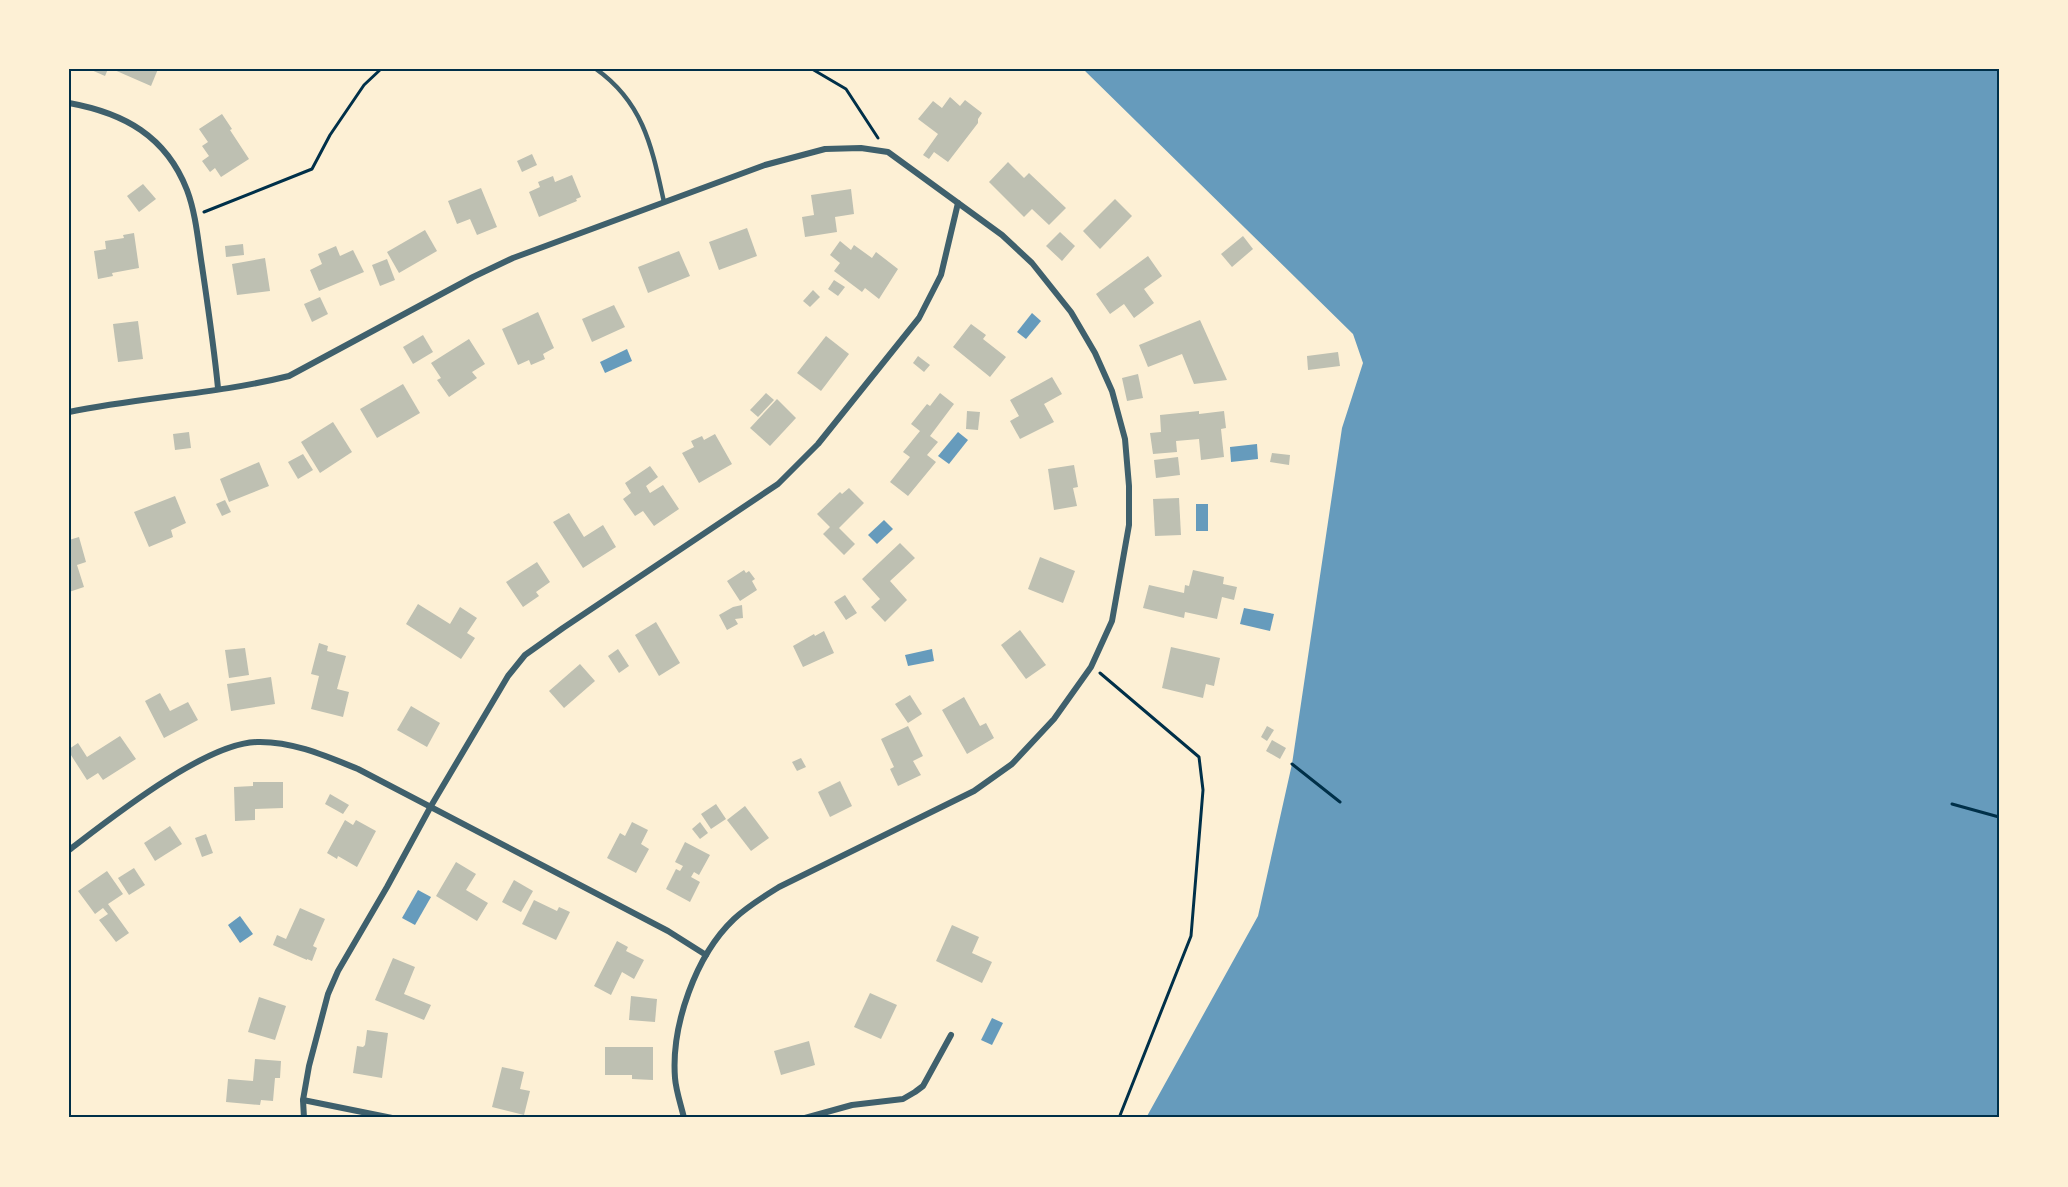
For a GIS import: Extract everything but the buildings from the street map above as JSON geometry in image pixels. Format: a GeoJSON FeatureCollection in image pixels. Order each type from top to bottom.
{"type":"FeatureCollection","features":[{"type":"Feature","properties":{"kind":"street"},"geometry":{"type":"LineString","coordinates":[[69,103],[111,113],[141,130],[156,142],[175,164],[188,191],[194,216],[213,339],[218,388]]}},
{"type":"Feature","properties":{"kind":"street"},"geometry":{"type":"LineString","coordinates":[[69,412],[256,384],[289,376],[473,277],[513,258],[765,165],[825,149],[861,148],[888,152],[1002,235],[1032,263],[1071,312],[1095,353],[1112,391],[1125,439],[1129,486],[1129,525],[1113,621],[1091,667],[1054,719],[1012,764],[974,791],[806,873],[754,902],[734,920],[706,955],[688,996],[675,1041],[675,1080],[684,1118]]}},
{"type":"Feature","properties":{"kind":"street"},"geometry":{"type":"LineString","coordinates":[[304,1118],[303,1100],[309,1066],[328,994],[338,971],[387,887],[430,806],[508,676],[525,655],[778,484],[819,444],[919,318],[941,275],[958,203]]}},
{"type":"Feature","properties":{"kind":"street"},"geometry":{"type":"LineString","coordinates":[[69,850],[181,771],[223,751],[256,742],[282,744],[319,753],[358,769],[668,931],[706,955]]}},
{"type":"Feature","properties":{"kind":"street"},"geometry":{"type":"LineString","coordinates":[[805,1118],[852,1105],[903,1099],[923,1086],[951,1035]]}},
{"type":"Feature","properties":{"kind":"street"},"geometry":{"type":"LineString","coordinates":[[303,1100],[392,1118]]}},
{"type":"Feature","properties":{"kind":"lane"},"geometry":{"type":"LineString","coordinates":[[596,69],[627,97],[642,122],[652,150],[664,202]]}},
{"type":"Feature","properties":{"kind":"path"},"geometry":{"type":"LineString","coordinates":[[194,216],[312,169],[330,135],[364,85],[381,69]]}},
{"type":"Feature","properties":{"kind":"path"},"geometry":{"type":"LineString","coordinates":[[812,69],[846,89],[888,152]]}},
{"type":"Feature","properties":{"kind":"path"},"geometry":{"type":"LineString","coordinates":[[1091,667],[1199,757],[1203,790],[1191,936],[1119,1118]]}},
{"type":"Feature","properties":{"kind":"path"},"geometry":{"type":"LineString","coordinates":[[1292,764],[1340,802]]}},
{"type":"Feature","properties":{"kind":"path"},"geometry":{"type":"LineString","coordinates":[[1952,804],[1999,817]]}},
{"type":"Feature","properties":{"kind":"water"},"geometry":{"type":"Polygon","coordinates":[[[1083,69],[1999,69],[1999,1118],[1146,1118],[1258,916],[1292,764],[1342,428],[1363,363],[1353,334],[1083,69]]]}},
{"type":"Feature","properties":{"kind":"water"},"geometry":{"type":"Polygon","coordinates":[[[1032,313],[1041,321],[1026,339],[1017,332],[1032,313]]]}},
{"type":"Feature","properties":{"kind":"water"},"geometry":{"type":"Polygon","coordinates":[[[627,349],[632,361],[605,373],[600,362],[627,349]]]}},
{"type":"Feature","properties":{"kind":"water"},"geometry":{"type":"Polygon","coordinates":[[[958,432],[968,440],[949,464],[938,456],[958,432]]]}},
{"type":"Feature","properties":{"kind":"water"},"geometry":{"type":"Polygon","coordinates":[[[1257,444],[1258,459],[1231,462],[1230,447],[1257,444]]]}},
{"type":"Feature","properties":{"kind":"water"},"geometry":{"type":"Polygon","coordinates":[[[1196,504],[1208,504],[1208,531],[1196,531],[1196,504]]]}},
{"type":"Feature","properties":{"kind":"water"},"geometry":{"type":"Polygon","coordinates":[[[884,520],[893,529],[877,544],[868,535],[884,520]]]}},
{"type":"Feature","properties":{"kind":"water"},"geometry":{"type":"Polygon","coordinates":[[[1244,608],[1274,614],[1270,631],[1240,624],[1244,608]]]}},
{"type":"Feature","properties":{"kind":"water"},"geometry":{"type":"Polygon","coordinates":[[[932,649],[934,661],[908,666],[905,655],[932,649]]]}},
{"type":"Feature","properties":{"kind":"water"},"geometry":{"type":"Polygon","coordinates":[[[418,890],[431,897],[415,925],[402,918],[418,890]]]}},
{"type":"Feature","properties":{"kind":"water"},"geometry":{"type":"Polygon","coordinates":[[[240,916],[253,934],[240,943],[228,925],[240,916]]]}},
{"type":"Feature","properties":{"kind":"water"},"geometry":{"type":"Polygon","coordinates":[[[992,1018],[1003,1023],[992,1045],[981,1040],[992,1018]]]}}]}
